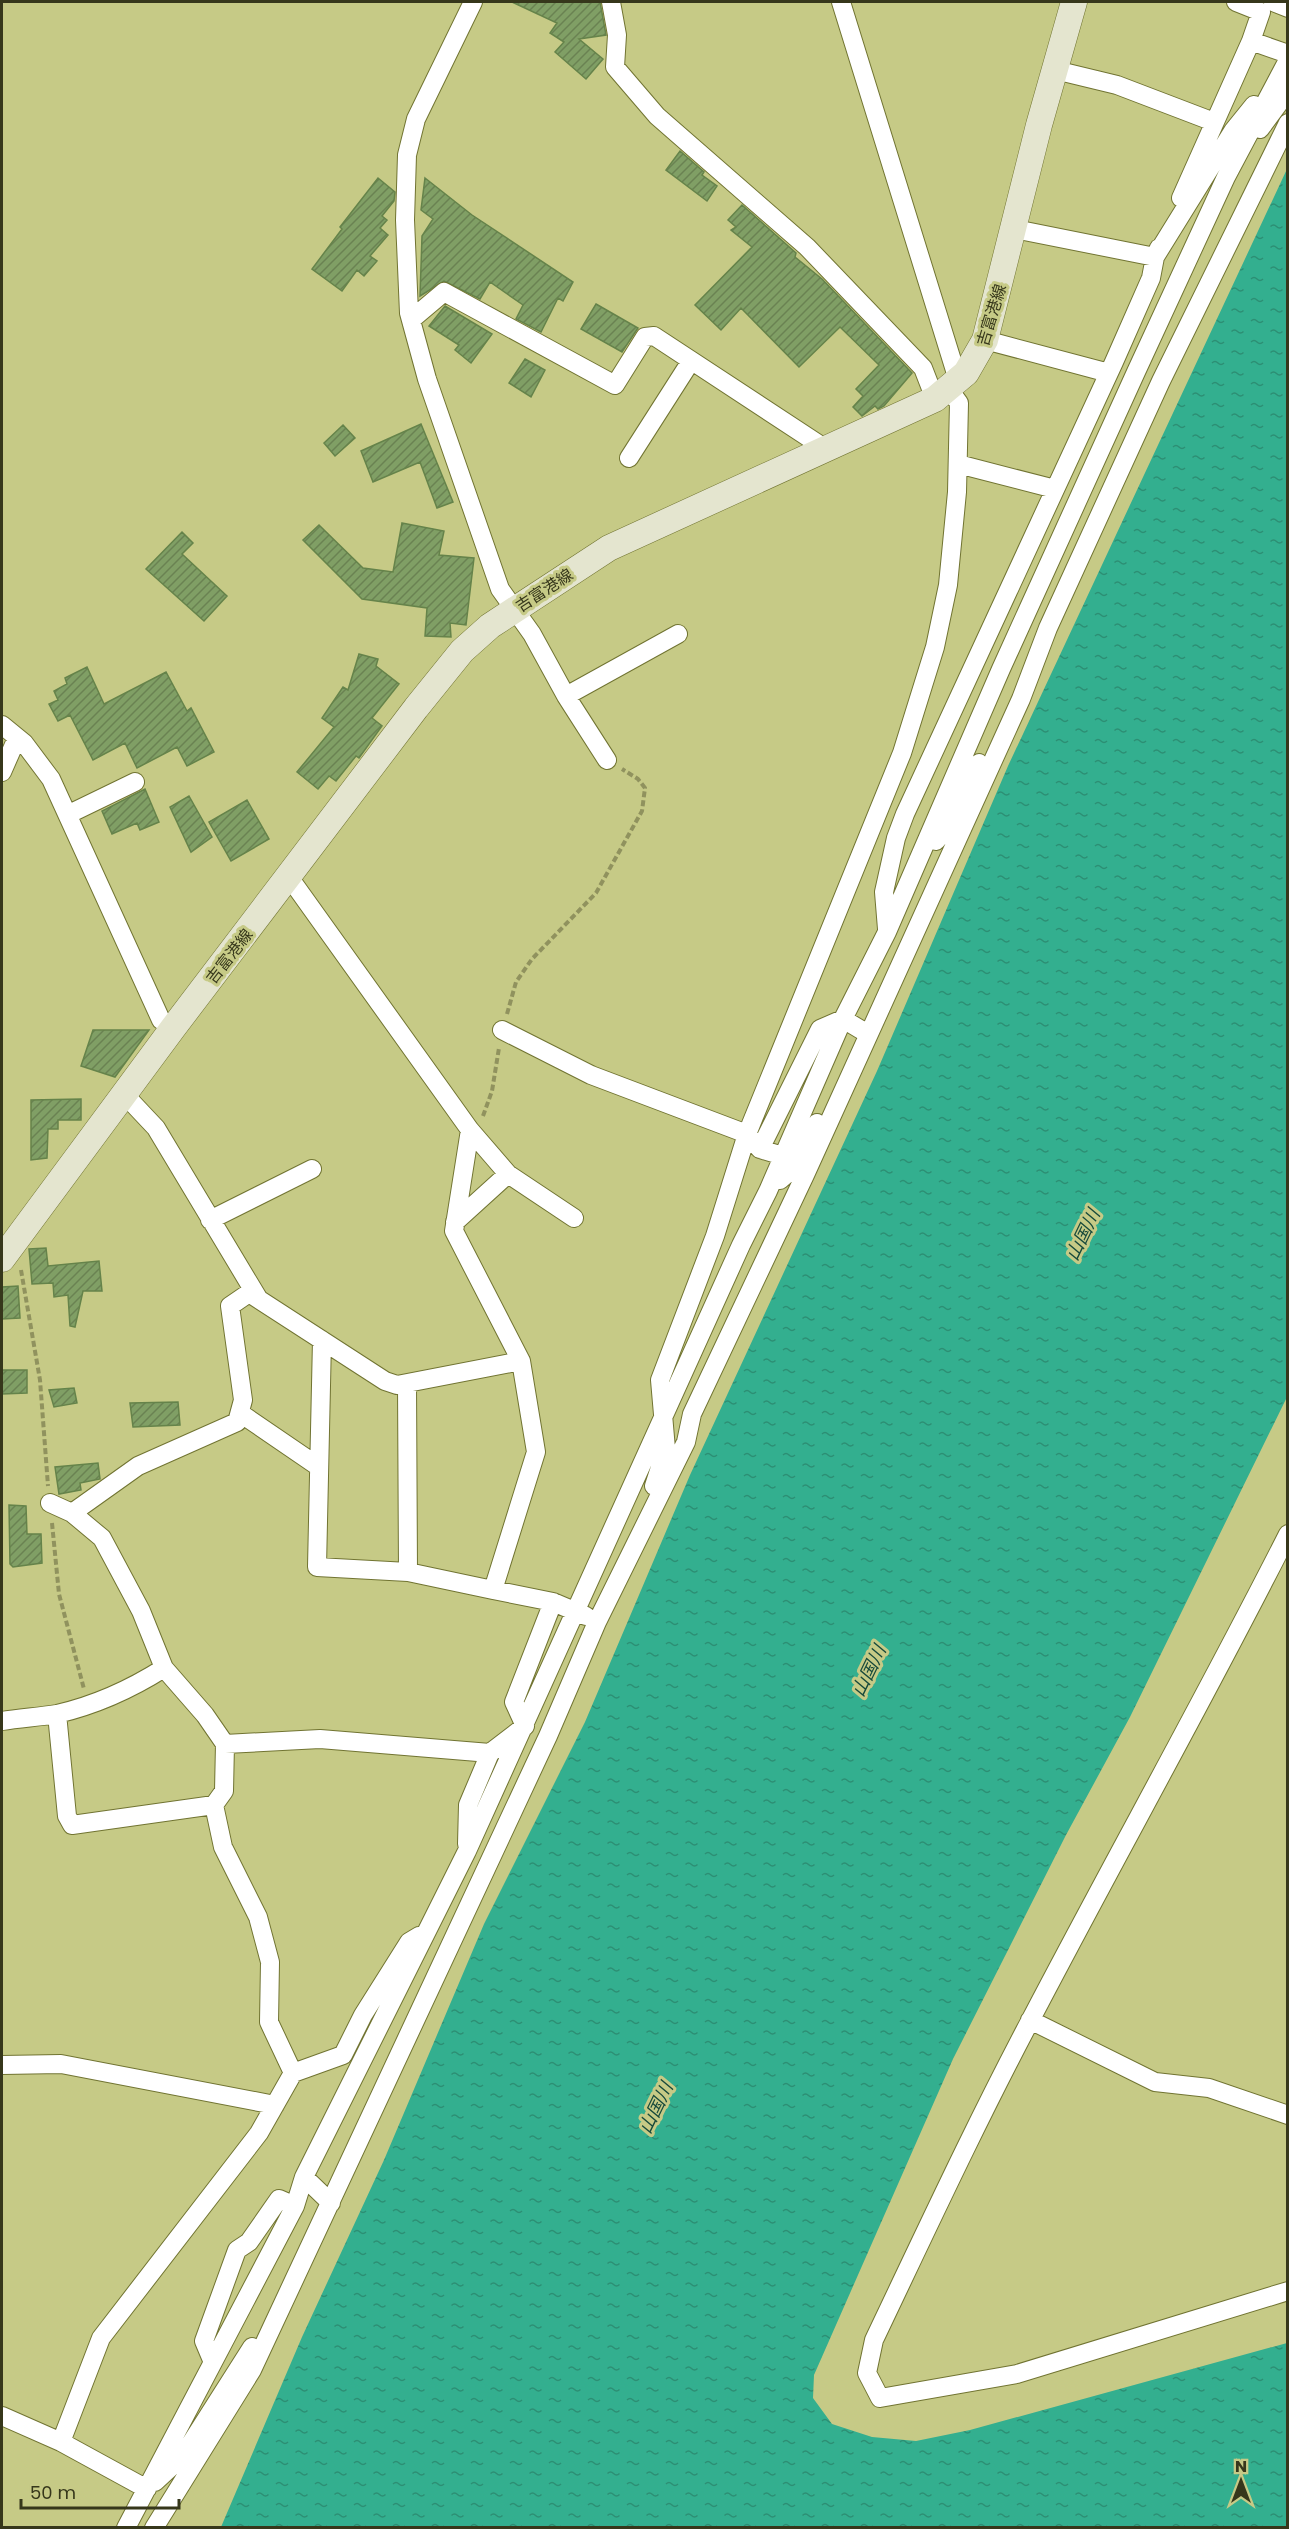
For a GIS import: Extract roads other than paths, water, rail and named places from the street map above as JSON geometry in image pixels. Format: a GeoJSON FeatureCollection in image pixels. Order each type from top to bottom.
{"type":"FeatureCollection","features":[{"type":"Feature","properties":{"kind":"main road","name":"吉富港線"},"geometry":{"type":"LineString","coordinates":[[9,1249],[173,1028],[438,679],[462,651],[515,608],[609,548],[826,448],[947,389],[976,358],[986,340],[1074,2]]}},
{"type":"Feature","properties":{"kind":"street"},"geometry":{"type":"LineString","coordinates":[[473,2],[416,119],[406,155],[405,220],[411,320],[427,379],[500,589],[532,634],[566,696],[607,759]]}},
{"type":"Feature","properties":{"kind":"street"},"geometry":{"type":"LineString","coordinates":[[611,2],[617,35],[615,67],[657,116],[807,247],[959,403],[954,539],[942,616],[920,698],[890,783],[747,1134],[715,1236],[660,1380],[666,1449],[630,1556]]}},
{"type":"Feature","properties":{"kind":"street"},"geometry":{"type":"LineString","coordinates":[[841,2],[947,389]]}},
{"type":"Feature","properties":{"kind":"street"},"geometry":{"type":"LineString","coordinates":[[887,932],[884,892],[896,838],[915,792],[1111,368],[1151,278],[1155,257],[1251,40],[1261,12],[1236,2]]}},
{"type":"Feature","properties":{"kind":"street"},"geometry":{"type":"LineString","coordinates":[[1273,2],[1287,8]]}},
{"type":"Feature","properties":{"kind":"street"},"geometry":{"type":"LineString","coordinates":[[1251,40],[1287,54]]}},
{"type":"Feature","properties":{"kind":"street"},"geometry":{"type":"LineString","coordinates":[[138,2506],[157,2522],[182,2486],[252,2370],[332,2203],[548,1736],[597,1622],[686,1442],[692,1414],[792,1168],[843,1019],[923,854],[1000,669],[1174,289],[1226,177],[1282,85],[1287,60]]}},
{"type":"Feature","properties":{"kind":"street"},"geometry":{"type":"LineString","coordinates":[[1055,70],[1117,85],[1214,122]]}},
{"type":"Feature","properties":{"kind":"street"},"geometry":{"type":"LineString","coordinates":[[1155,257],[1233,131],[1282,85]]}},
{"type":"Feature","properties":{"kind":"street"},"geometry":{"type":"LineString","coordinates":[[126,2528],[212,2360],[295,2206],[304,2177],[467,1851],[768,1191],[792,1168],[864,1041],[1021,699],[1048,628],[1198,300],[1287,123]]}},
{"type":"Feature","properties":{"kind":"street"},"geometry":{"type":"LineString","coordinates":[[1015,229],[1155,257]]}},
{"type":"Feature","properties":{"kind":"street"},"geometry":{"type":"LineString","coordinates":[[1151,278],[1198,300]]}},
{"type":"Feature","properties":{"kind":"street"},"geometry":{"type":"LineString","coordinates":[[411,320],[444,292],[615,385],[645,337],[654,336],[826,448]]}},
{"type":"Feature","properties":{"kind":"street"},"geometry":{"type":"LineString","coordinates":[[986,340],[1136,372],[1161,381]]}},
{"type":"Feature","properties":{"kind":"street"},"geometry":{"type":"LineString","coordinates":[[629,458],[691,361]]}},
{"type":"Feature","properties":{"kind":"street"},"geometry":{"type":"LineString","coordinates":[[958,464],[1055,489]]}},
{"type":"Feature","properties":{"kind":"street"},"geometry":{"type":"LineString","coordinates":[[1024,619],[1048,628]]}},
{"type":"Feature","properties":{"kind":"street"},"geometry":{"type":"LineString","coordinates":[[566,696],[678,634]]}},
{"type":"Feature","properties":{"kind":"street"},"geometry":{"type":"LineString","coordinates":[[975,662],[1000,669]]}},
{"type":"Feature","properties":{"kind":"street"},"geometry":{"type":"LineString","coordinates":[[923,854],[942,834],[1004,716],[1021,699]]}},
{"type":"Feature","properties":{"kind":"street"},"geometry":{"type":"LineString","coordinates":[[2,725],[17,738],[45,771],[69,814],[161,1020],[173,1028]]}},
{"type":"Feature","properties":{"kind":"street"},"geometry":{"type":"LineString","coordinates":[[2,772],[17,738]]}},
{"type":"Feature","properties":{"kind":"street"},"geometry":{"type":"LineString","coordinates":[[69,814],[135,782]]}},
{"type":"Feature","properties":{"kind":"street"},"geometry":{"type":"LineString","coordinates":[[890,783],[944,802]]}},
{"type":"Feature","properties":{"kind":"street"},"geometry":{"type":"LineString","coordinates":[[923,854],[949,858]]}},
{"type":"Feature","properties":{"kind":"street"},"geometry":{"type":"LineString","coordinates":[[289,877],[470,1130],[508,1174],[574,1218]]}},
{"type":"Feature","properties":{"kind":"street"},"geometry":{"type":"LineString","coordinates":[[843,1019],[864,1041]]}},
{"type":"Feature","properties":{"kind":"street"},"geometry":{"type":"LineString","coordinates":[[760,1149],[820,1029],[843,1019]]}},
{"type":"Feature","properties":{"kind":"street"},"geometry":{"type":"LineString","coordinates":[[502,1030],[591,1075],[747,1134],[760,1149],[792,1168]]}},
{"type":"Feature","properties":{"kind":"street"},"geometry":{"type":"LineString","coordinates":[[124,1094],[156,1128],[258,1298]]}},
{"type":"Feature","properties":{"kind":"street"},"geometry":{"type":"LineString","coordinates":[[470,1130],[454,1231],[521,1361],[536,1452],[493,1590]]}},
{"type":"Feature","properties":{"kind":"street"},"geometry":{"type":"LineString","coordinates":[[210,1220],[312,1168]]}},
{"type":"Feature","properties":{"kind":"street"},"geometry":{"type":"LineString","coordinates":[[455,1222],[508,1174]]}},
{"type":"Feature","properties":{"kind":"street"},"geometry":{"type":"LineString","coordinates":[[72,1513],[138,1466],[237,1422],[243,1400],[230,1306],[249,1293],[385,1382],[397,1385],[521,1361]]}},
{"type":"Feature","properties":{"kind":"street"},"geometry":{"type":"LineString","coordinates":[[322,1340],[317,1567],[408,1572],[553,1602],[597,1622]]}},
{"type":"Feature","properties":{"kind":"street"},"geometry":{"type":"LineString","coordinates":[[407,1384],[408,1572]]}},
{"type":"Feature","properties":{"kind":"street"},"geometry":{"type":"LineString","coordinates":[[240,1413],[319,1467]]}},
{"type":"Feature","properties":{"kind":"street"},"geometry":{"type":"LineString","coordinates":[[50,1503],[72,1513],[102,1538],[141,1611],[164,1668],[205,1715],[225,1744],[224,1791],[214,1805],[72,1825],[67,1816],[57,1714]]}},
{"type":"Feature","properties":{"kind":"street"},"geometry":{"type":"LineString","coordinates":[[1287,1534],[1239,1632],[1030,2020],[973,2132],[874,2340],[867,2373],[880,2398],[1017,2374],[1287,2291]]}},
{"type":"Feature","properties":{"kind":"street"},"geometry":{"type":"LineString","coordinates":[[548,1736],[525,1726],[514,1702],[553,1602]]}},
{"type":"Feature","properties":{"kind":"street"},"geometry":{"type":"LineString","coordinates":[[2,1721],[57,1714],[88,1704],[132,1688],[164,1668]]}},
{"type":"Feature","properties":{"kind":"street"},"geometry":{"type":"LineString","coordinates":[[467,1851],[468,1805],[489,1753],[525,1726]]}},
{"type":"Feature","properties":{"kind":"street"},"geometry":{"type":"LineString","coordinates":[[225,1744],[320,1739],[489,1753]]}},
{"type":"Feature","properties":{"kind":"street"},"geometry":{"type":"LineString","coordinates":[[214,1805],[224,1847],[258,1917],[270,1962],[269,2022],[293,2073]]}},
{"type":"Feature","properties":{"kind":"street"},"geometry":{"type":"LineString","coordinates":[[60,2442],[101,2338],[259,2133],[293,2073],[343,2055],[363,2015],[409,1942],[428,1931]]}},
{"type":"Feature","properties":{"kind":"street"},"geometry":{"type":"LineString","coordinates":[[1030,2020],[1155,2082],[1209,2088],[1287,2115]]}},
{"type":"Feature","properties":{"kind":"street"},"geometry":{"type":"LineString","coordinates":[[343,2055],[359,2065]]}},
{"type":"Feature","properties":{"kind":"street"},"geometry":{"type":"LineString","coordinates":[[2,2065],[61,2064],[275,2105]]}},
{"type":"Feature","properties":{"kind":"street"},"geometry":{"type":"LineString","coordinates":[[304,2177],[332,2203]]}},
{"type":"Feature","properties":{"kind":"street"},"geometry":{"type":"LineString","coordinates":[[212,2360],[204,2341],[237,2250],[249,2242],[279,2199],[295,2206]]}},
{"type":"Feature","properties":{"kind":"street"},"geometry":{"type":"LineString","coordinates":[[147,2489],[182,2457],[251,2348],[279,2313]]}},
{"type":"Feature","properties":{"kind":"street"},"geometry":{"type":"LineString","coordinates":[[2,2416],[60,2442],[147,2489]]}},
{"type":"Feature","properties":{"kind":"water","name":"山国川"},"geometry":{"type":"Polygon","coordinates":[[[1287,169],[1287,1397],[1130,1717],[1066,1835],[953,2059],[814,2375],[813,2398],[832,2424],[872,2437],[916,2441],[970,2430],[1287,2343],[1287,2527],[221,2527],[302,2337],[384,2160],[484,1924],[585,1722],[690,1475],[877,1071],[1008,766],[1287,169]]]}}]}
